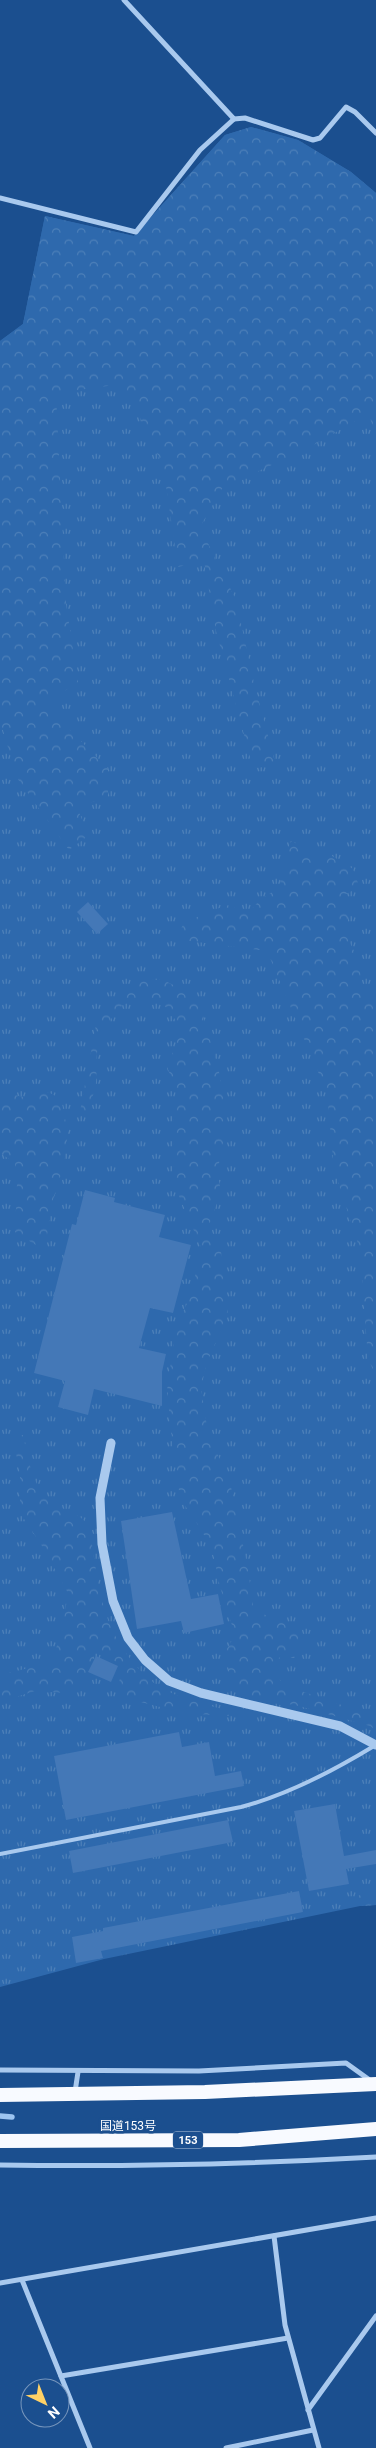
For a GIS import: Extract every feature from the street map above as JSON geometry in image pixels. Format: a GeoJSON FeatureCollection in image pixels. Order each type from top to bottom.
{"type":"FeatureCollection","features":[{"type":"Feature","properties":{"kind":"highway"},"geometry":{"type":"LineString","coordinates":[[0,2095],[204,2092],[375,2084]]}},
{"type":"Feature","properties":{"kind":"highway","name":"国道153号"},"geometry":{"type":"LineString","coordinates":[[0,2142],[240,2140],[376,2129]]}},
{"type":"Feature","properties":{"kind":"street"},"geometry":{"type":"LineString","coordinates":[[124,0],[234,119]]}},
{"type":"Feature","properties":{"kind":"street"},"geometry":{"type":"LineString","coordinates":[[0,198],[136,232],[200,150],[234,119],[245,118],[313,140],[320,138],[346,107],[376,133]]}},
{"type":"Feature","properties":{"kind":"street"},"geometry":{"type":"LineString","coordinates":[[111,1442],[100,1498],[102,1544],[113,1601],[128,1638],[145,1660],[169,1681],[201,1693],[340,1726],[376,1745]]}},
{"type":"Feature","properties":{"kind":"street"},"geometry":{"type":"LineString","coordinates":[[0,2070],[78,2072],[198,2071],[346,2063],[375,2084]]}},
{"type":"Feature","properties":{"kind":"street"},"geometry":{"type":"LineString","coordinates":[[75,2095],[78,2072]]}},
{"type":"Feature","properties":{"kind":"street"},"geometry":{"type":"LineString","coordinates":[[0,2165],[83,2166],[270,2163],[376,2157]]}},
{"type":"Feature","properties":{"kind":"street"},"geometry":{"type":"LineString","coordinates":[[0,2283],[376,2218]]}},
{"type":"Feature","properties":{"kind":"street"},"geometry":{"type":"LineString","coordinates":[[274,2236],[288,2338],[319,2448]]}},
{"type":"Feature","properties":{"kind":"street"},"geometry":{"type":"LineString","coordinates":[[22,2280],[90,2448]]}},
{"type":"Feature","properties":{"kind":"street"},"geometry":{"type":"LineString","coordinates":[[308,2410],[376,2316]]}},
{"type":"Feature","properties":{"kind":"street"},"geometry":{"type":"LineString","coordinates":[[61,2376],[288,2338]]}},
{"type":"Feature","properties":{"kind":"street"},"geometry":{"type":"LineString","coordinates":[[226,2448],[313,2430]]}},
{"type":"Feature","properties":{"kind":"lane"},"geometry":{"type":"LineString","coordinates":[[0,1854],[241,1807],[272,1799],[340,1767],[376,1745]]}},
{"type":"Feature","properties":{"kind":"green space"},"geometry":{"type":"Polygon","coordinates":[[[251,127],[298,140],[351,172],[376,193],[376,1905],[360,1906],[104,1959],[0,1987],[0,341],[23,324],[45,216],[134,236],[225,135],[251,127]]]}},
{"type":"Feature","properties":{"kind":"green space"},"geometry":{"type":"Polygon","coordinates":[[[251,127],[298,140],[351,172],[376,193],[376,442],[369,413],[305,450],[223,487],[200,527],[236,600],[254,683],[276,766],[253,768],[216,631],[204,561],[178,567],[163,466],[137,411],[115,385],[56,393],[66,604],[78,682],[45,704],[108,769],[108,798],[76,806],[89,835],[69,850],[17,778],[0,720],[0,341],[23,324],[45,216],[134,236],[225,135],[251,127]]]}},
{"type":"Feature","properties":{"kind":"green space"},"geometry":{"type":"Polygon","coordinates":[[[292,841],[308,851],[332,856],[353,869],[359,886],[340,898],[348,908],[348,939],[359,961],[362,990],[376,993],[376,1376],[368,1359],[360,1250],[334,1169],[327,1093],[267,951],[174,939],[185,922],[227,905],[248,913],[261,899],[280,887],[281,872],[289,861],[289,844],[292,841]]]}},
{"type":"Feature","properties":{"kind":"green space"},"geometry":{"type":"Polygon","coordinates":[[[140,979],[163,980],[186,991],[200,1006],[219,1072],[226,1113],[224,1148],[217,1169],[221,1192],[208,1228],[220,1242],[228,1316],[207,1362],[201,1388],[208,1433],[230,1482],[248,1569],[253,1606],[268,1617],[293,1626],[304,1644],[294,1658],[280,1657],[271,1669],[284,1685],[376,1717],[376,1730],[370,1726],[299,1706],[251,1697],[232,1682],[225,1652],[235,1635],[220,1587],[213,1553],[202,1531],[180,1498],[170,1425],[167,1381],[173,1354],[174,1329],[191,1296],[201,1247],[173,1182],[173,1121],[176,1090],[166,1064],[176,1046],[177,1029],[173,1015],[164,1005],[151,999],[138,999],[124,1004],[113,1016],[102,1035],[98,1047],[94,1092],[85,1114],[79,1117],[96,1025],[109,1006],[140,979]]]}},
{"type":"Feature","properties":{"kind":"green space"},"geometry":{"type":"Polygon","coordinates":[[[0,1092],[29,1098],[48,1092],[61,1099],[68,1133],[63,1168],[51,1206],[46,1243],[39,1247],[15,1232],[17,1184],[15,1163],[0,1153],[0,1092]]]}},
{"type":"Feature","properties":{"kind":"green space"},"geometry":{"type":"Polygon","coordinates":[[[23,1435],[33,1475],[42,1493],[58,1506],[79,1516],[89,1526],[98,1581],[106,1614],[127,1655],[151,1681],[160,1687],[184,1698],[226,1710],[229,1716],[184,1713],[117,1696],[122,1665],[96,1651],[85,1680],[64,1693],[35,1691],[0,1702],[0,1675],[49,1663],[61,1637],[68,1593],[42,1546],[20,1513],[20,1474],[13,1438],[23,1435]]]}},
{"type":"Feature","properties":{"kind":"green space"},"geometry":{"type":"Polygon","coordinates":[[[376,1888],[376,1905],[360,1906],[358,1896],[376,1888]]]}},
{"type":"Feature","properties":{"kind":"building"},"geometry":{"type":"Polygon","coordinates":[[[88,902],[108,924],[97,934],[77,912],[88,902]]]}},
{"type":"Feature","properties":{"kind":"building"},"geometry":{"type":"Polygon","coordinates":[[[85,1190],[115,1198],[114,1202],[165,1215],[159,1237],[191,1245],[173,1313],[150,1308],[139,1348],[166,1354],[162,1372],[162,1406],[94,1389],[88,1415],[58,1407],[65,1381],[34,1373],[72,1224],[76,1225],[85,1190]]]}},
{"type":"Feature","properties":{"kind":"building"},"geometry":{"type":"Polygon","coordinates":[[[172,1512],[191,1599],[218,1594],[224,1624],[184,1633],[181,1621],[137,1629],[121,1521],[172,1512]]]}},
{"type":"Feature","properties":{"kind":"building"},"geometry":{"type":"Polygon","coordinates":[[[96,1656],[118,1666],[111,1682],[88,1672],[96,1656]]]}},
{"type":"Feature","properties":{"kind":"building"},"geometry":{"type":"Polygon","coordinates":[[[179,1732],[182,1747],[209,1742],[215,1776],[241,1771],[244,1786],[66,1820],[54,1756],[179,1732]]]}},
{"type":"Feature","properties":{"kind":"building"},"geometry":{"type":"Polygon","coordinates":[[[335,1804],[344,1856],[376,1850],[376,1864],[346,1869],[349,1884],[309,1891],[294,1811],[335,1804]]]}},
{"type":"Feature","properties":{"kind":"building"},"geometry":{"type":"Polygon","coordinates":[[[228,1820],[233,1842],[73,1873],[69,1851],[228,1820]]]}},
{"type":"Feature","properties":{"kind":"building"},"geometry":{"type":"Polygon","coordinates":[[[299,1891],[303,1912],[101,1951],[103,1958],[76,1963],[72,1937],[103,1931],[103,1928],[299,1891]]]}},
{"type":"Feature","properties":{"kind":"waterway"},"geometry":{"type":"LineString","coordinates":[[0,2116],[12,2117]]}}]}
